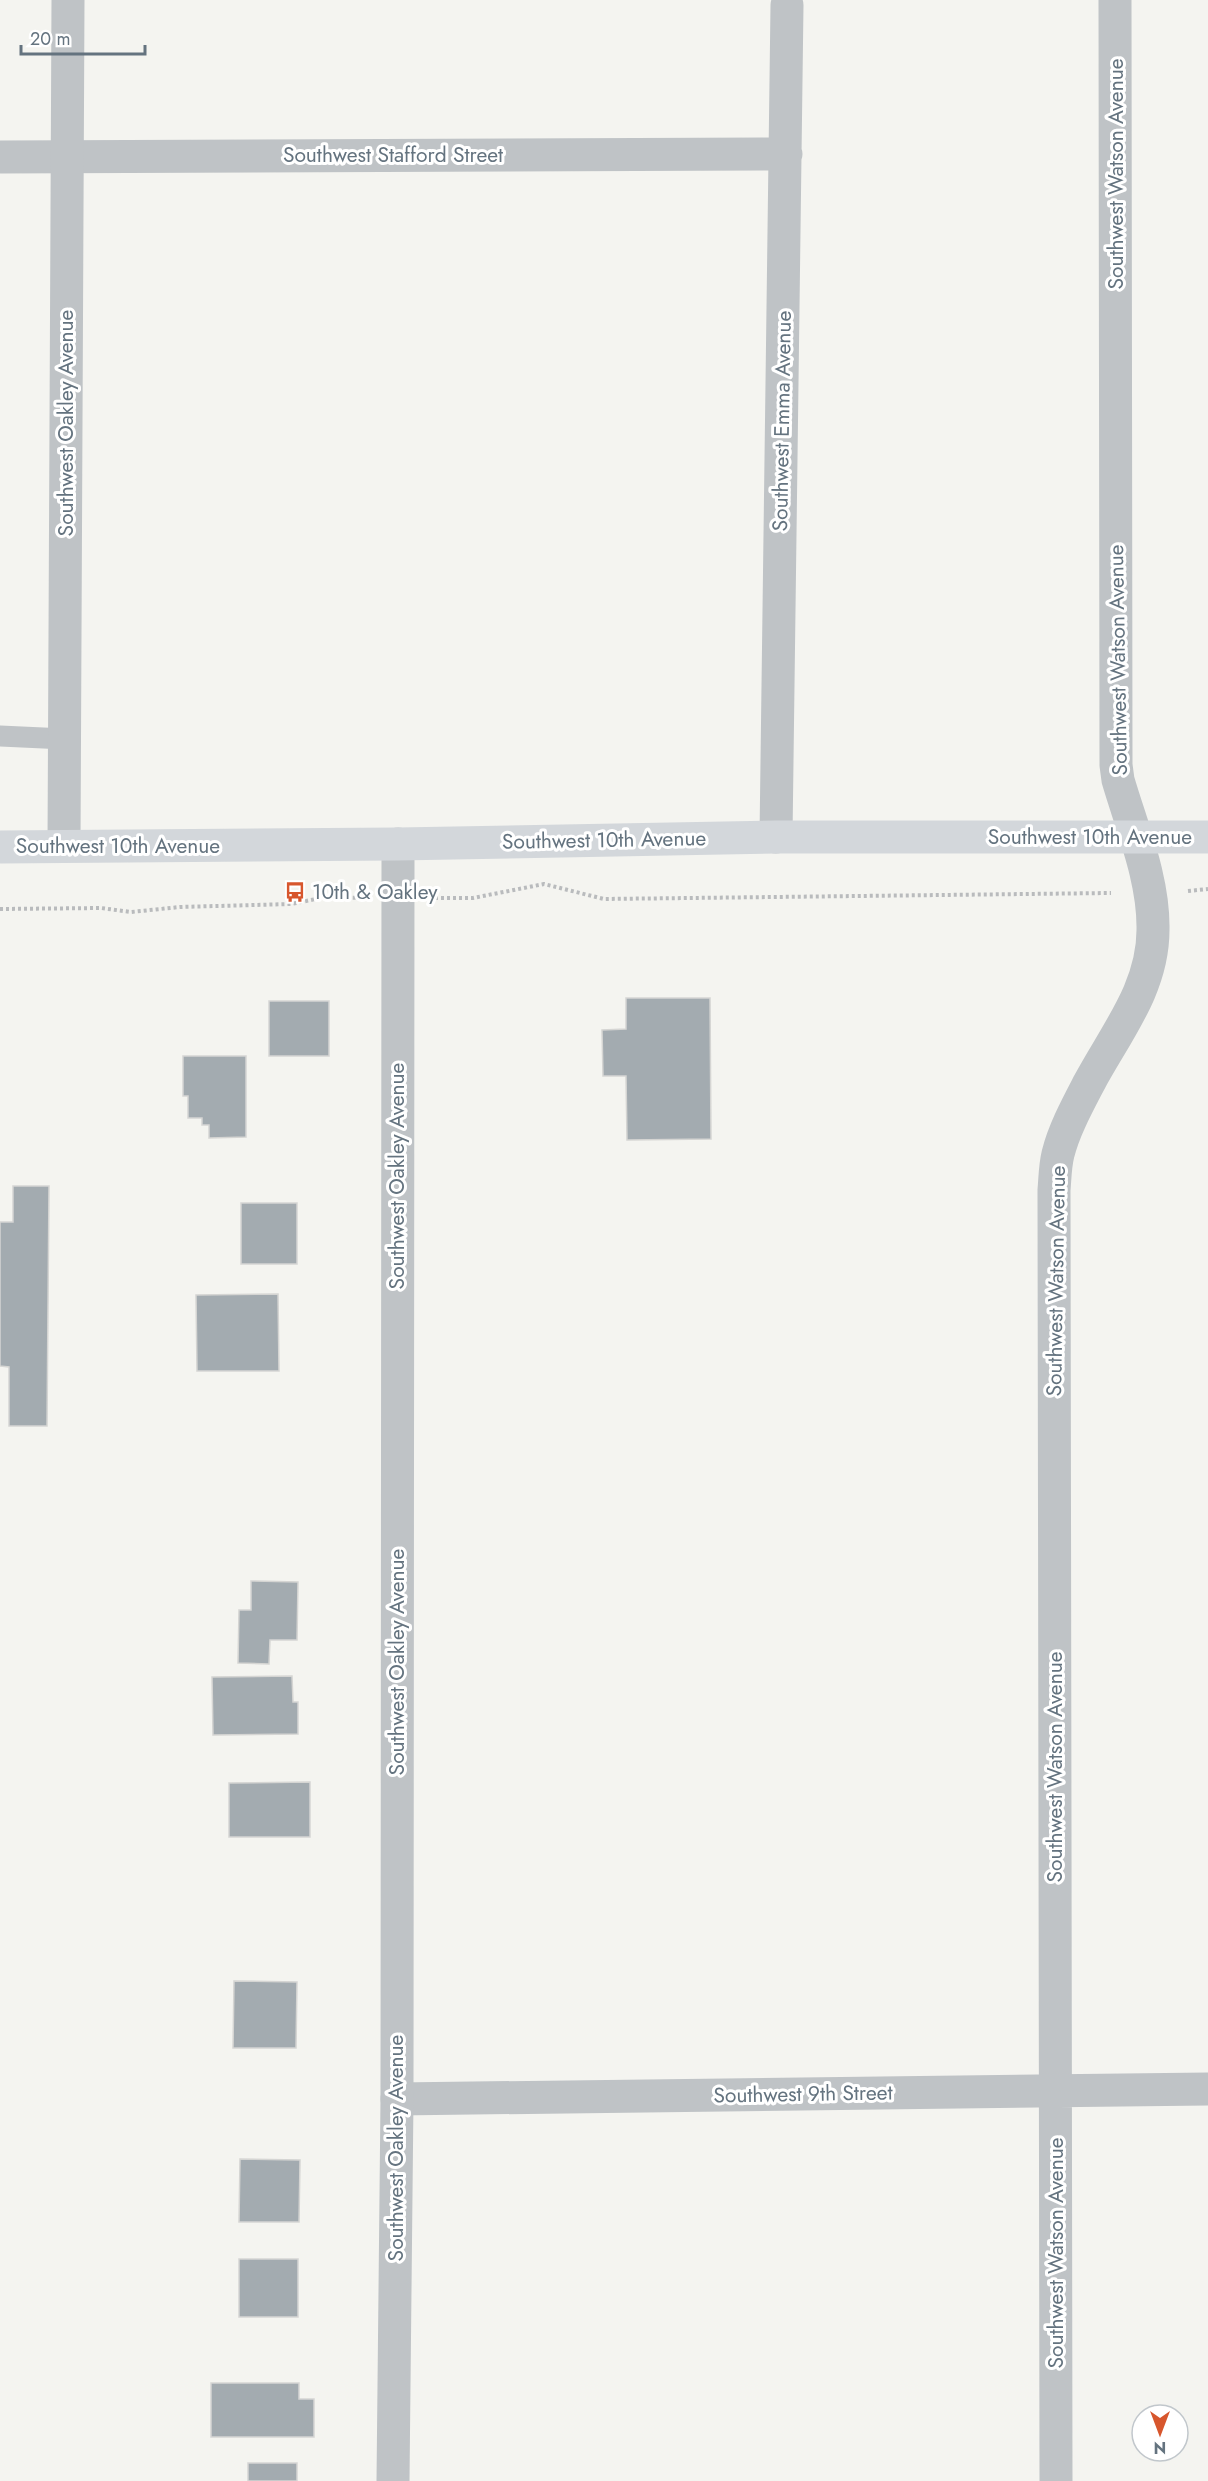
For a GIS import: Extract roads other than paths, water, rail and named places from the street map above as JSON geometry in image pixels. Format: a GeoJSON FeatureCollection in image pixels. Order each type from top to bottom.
{"type":"FeatureCollection","features":[{"type":"Feature","properties":{"kind":"main road","name":"Southwest 10th Avenue"},"geometry":{"type":"LineString","coordinates":[[0,847],[398,844],[776,837],[1208,837]]}},
{"type":"Feature","properties":{"kind":"street","name":"Southwest Oakley Avenue"},"geometry":{"type":"LineString","coordinates":[[64,846],[68,0]]}},
{"type":"Feature","properties":{"kind":"street","name":"Southwest Watson Avenue"},"geometry":{"type":"LineString","coordinates":[[1056,2481],[1054,1190],[1058,1155],[1068,1126],[1089,1082],[1134,1007],[1150,960],[1154,930],[1150,892],[1118,780],[1116,765],[1115,0]]}},
{"type":"Feature","properties":{"kind":"street","name":"Southwest Emma Avenue"},"geometry":{"type":"LineString","coordinates":[[776,837],[787,5]]}},
{"type":"Feature","properties":{"kind":"street","name":"Southwest Stafford Street"},"geometry":{"type":"LineString","coordinates":[[0,157],[786,154]]}},
{"type":"Feature","properties":{"kind":"street","name":"Southwest Oakley Avenue"},"geometry":{"type":"LineString","coordinates":[[393,2481],[397,2099],[398,844]]}},
{"type":"Feature","properties":{"kind":"street","name":"Southwest 9th Street"},"geometry":{"type":"LineString","coordinates":[[397,2099],[1208,2089]]}},
{"type":"Feature","properties":{"kind":"lane"},"geometry":{"type":"LineString","coordinates":[[0,736],[65,739]]}},
{"type":"Feature","properties":{"kind":"place","name":"10th & Oakley"},"geometry":{"type":"Point","coordinates":[295,892]}}]}
